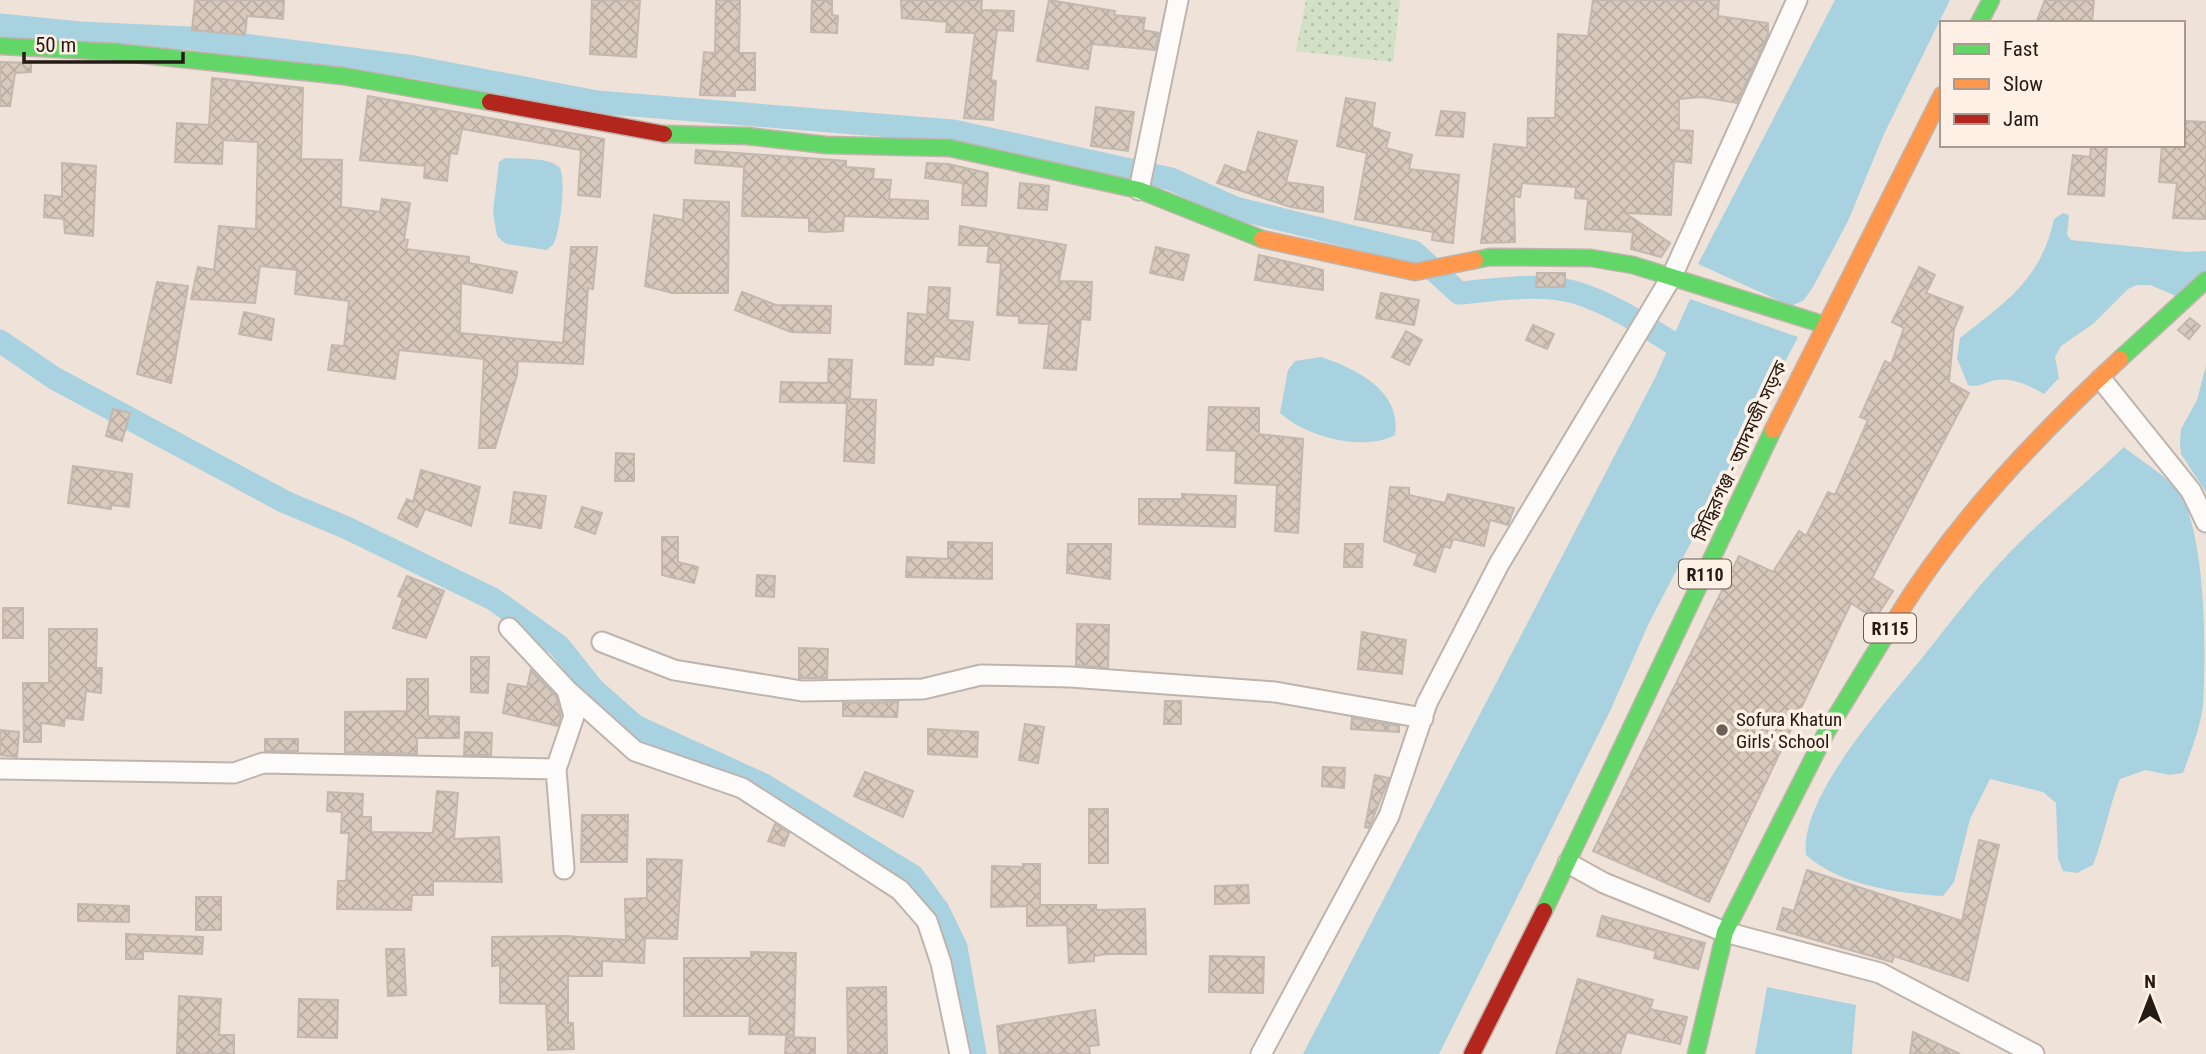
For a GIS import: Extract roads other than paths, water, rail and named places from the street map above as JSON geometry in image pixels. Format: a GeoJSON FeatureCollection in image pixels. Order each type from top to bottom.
{"type":"FeatureCollection","features":[{"type":"Feature","properties":{"kind":"main road"},"geometry":{"type":"LineString","coordinates":[[1980,21],[1991,0]]}},
{"type":"Feature","properties":{"kind":"main road"},"geometry":{"type":"LineString","coordinates":[[0,46],[116,52],[343,76],[665,134],[747,136],[826,145],[950,148],[1139,190],[1212,222],[1266,241],[1415,272],[1490,257],[1591,258],[1633,265],[1672,276],[1825,325]]}},
{"type":"Feature","properties":{"kind":"main road","name":"সিদ্ধিরগঞ্জ - আদমজী সড়ক"},"geometry":{"type":"LineString","coordinates":[[1472,1054],[1568,863],[1825,325],[1940,99]]}},
{"type":"Feature","properties":{"kind":"main road","name":"R115"},"geometry":{"type":"LineString","coordinates":[[1696,1054],[1725,932],[1827,731],[1907,602],[1937,558],[2047,427],[2206,280]]}},
{"type":"Feature","properties":{"kind":"street"},"geometry":{"type":"LineString","coordinates":[[1139,190],[1178,0]]}},
{"type":"Feature","properties":{"kind":"street"},"geometry":{"type":"LineString","coordinates":[[1261,1054],[1389,816],[1423,718],[1499,565],[1672,276],[1797,0]]}},
{"type":"Feature","properties":{"kind":"street"},"geometry":{"type":"LineString","coordinates":[[2101,379],[2190,491],[2206,522]]}},
{"type":"Feature","properties":{"kind":"street"},"geometry":{"type":"LineString","coordinates":[[509,628],[567,690],[635,751],[742,788],[900,890],[927,921],[941,964],[960,1054]]}},
{"type":"Feature","properties":{"kind":"street"},"geometry":{"type":"LineString","coordinates":[[602,642],[674,670],[802,691],[923,689],[981,675],[1070,677],[1275,692],[1423,718]]}},
{"type":"Feature","properties":{"kind":"street"},"geometry":{"type":"LineString","coordinates":[[564,869],[556,769],[574,716],[567,690]]}},
{"type":"Feature","properties":{"kind":"street"},"geometry":{"type":"LineString","coordinates":[[0,769],[234,773],[263,763],[556,769]]}},
{"type":"Feature","properties":{"kind":"street"},"geometry":{"type":"LineString","coordinates":[[1568,863],[1604,883],[1725,932],[1880,973],[2034,1054]]}},
{"type":"Feature","properties":{"kind":"water"},"geometry":{"type":"Polygon","coordinates":[[[1835,0],[1950,0],[1884,134],[1848,221],[1813,287],[1804,300],[1791,306],[1698,264],[1835,0]]]}},
{"type":"Feature","properties":{"kind":"water"},"geometry":{"type":"Polygon","coordinates":[[[505,158],[541,160],[559,167],[563,192],[560,216],[554,243],[547,250],[506,244],[497,236],[493,212],[499,162],[505,158]]]}},
{"type":"Feature","properties":{"kind":"water"},"geometry":{"type":"Polygon","coordinates":[[[2063,213],[2069,215],[2067,235],[2071,240],[2187,252],[2206,251],[2206,287],[2176,296],[2150,285],[2137,285],[2128,289],[2093,324],[2061,346],[2055,357],[2059,378],[2044,394],[2009,380],[1968,385],[1957,358],[1960,338],[2020,287],[2040,258],[2054,219],[2063,213]]]}},
{"type":"Feature","properties":{"kind":"water"},"geometry":{"type":"Polygon","coordinates":[[[1690,299],[1798,337],[1649,623],[1611,709],[1439,1054],[1303,1054],[1655,378],[1690,299]]]}},
{"type":"Feature","properties":{"kind":"water"},"geometry":{"type":"Polygon","coordinates":[[[1321,357],[1362,375],[1384,394],[1395,420],[1395,435],[1367,442],[1336,439],[1305,429],[1280,413],[1288,370],[1295,361],[1321,357]]]}},
{"type":"Feature","properties":{"kind":"water"},"geometry":{"type":"Polygon","coordinates":[[[2206,366],[2206,492],[2181,454],[2180,442],[2181,429],[2197,400],[2206,366]]]}},
{"type":"Feature","properties":{"kind":"water"},"geometry":{"type":"Polygon","coordinates":[[[2124,447],[2164,477],[2184,500],[2197,546],[2203,601],[2203,706],[2183,773],[2170,775],[2145,770],[2120,779],[2093,865],[2077,873],[2063,871],[2058,859],[2056,803],[2043,792],[1990,779],[1970,819],[1954,882],[1943,896],[1870,886],[1820,866],[1806,855],[1808,832],[1816,806],[1848,751],[2008,554],[2124,447]]]}},
{"type":"Feature","properties":{"kind":"water"},"geometry":{"type":"Polygon","coordinates":[[[1767,987],[1856,1005],[1852,1054],[1755,1054],[1767,987]]]}},
{"type":"Feature","properties":{"kind":"waterway"},"geometry":{"type":"LineString","coordinates":[[0,25],[80,33],[189,38],[414,67],[597,102],[953,131],[1171,179],[1235,208],[1414,252],[1459,293],[1532,287],[1574,292],[1622,313],[1698,359]]}},
{"type":"Feature","properties":{"kind":"waterway"},"geometry":{"type":"LineString","coordinates":[[0,341],[54,378],[285,502],[347,528],[493,599],[559,646],[593,689],[635,726],[764,785],[913,876],[938,910],[956,947],[975,1054]]}},
{"type":"Feature","properties":{"kind":"place","name":"Sofura Khatun Girls' School"},"geometry":{"type":"Point","coordinates":[1722,730]}}]}
